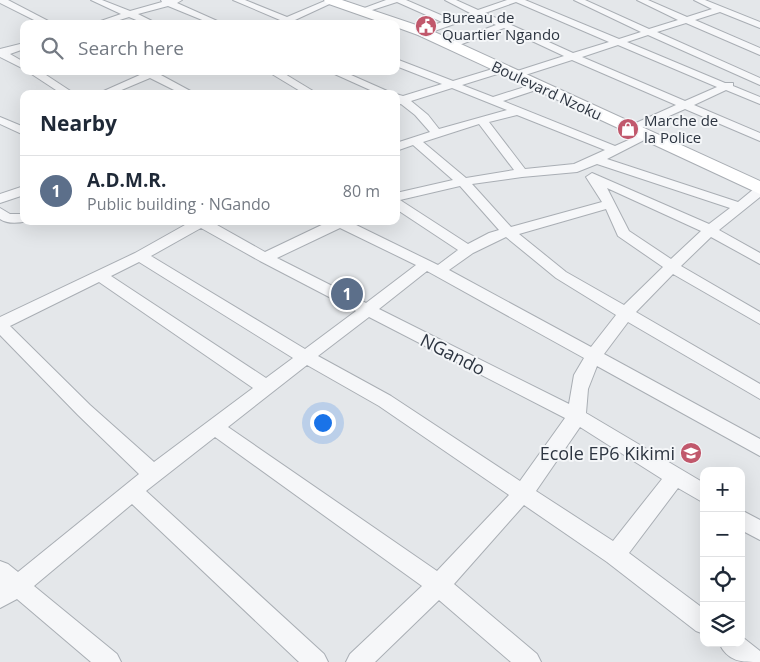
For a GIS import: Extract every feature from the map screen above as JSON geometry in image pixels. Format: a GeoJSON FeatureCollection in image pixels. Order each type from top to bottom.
{"type":"FeatureCollection","features":[{"type":"Feature","properties":{"kind":"street"},"geometry":{"type":"LineString","coordinates":[[1,0],[42,20]]}},
{"type":"Feature","properties":{"kind":"street"},"geometry":{"type":"LineString","coordinates":[[95,0],[144,20]]}},
{"type":"Feature","properties":{"kind":"street"},"geometry":{"type":"LineString","coordinates":[[237,0],[287,20],[331,0]]}},
{"type":"Feature","properties":{"kind":"street","name":"Boulevard Nzoku"},"geometry":{"type":"LineString","coordinates":[[331,0],[390,20]]}},
{"type":"Feature","properties":{"kind":"street"},"geometry":{"type":"LineString","coordinates":[[363,10],[394,0]]}},
{"type":"Feature","properties":{"kind":"street"},"geometry":{"type":"LineString","coordinates":[[399,0],[451,23]]}},
{"type":"Feature","properties":{"kind":"street"},"geometry":{"type":"LineString","coordinates":[[449,0],[572,56],[760,137]]}},
{"type":"Feature","properties":{"kind":"street"},"geometry":{"type":"LineString","coordinates":[[423,32],[480,14],[516,0],[760,101]]}},
{"type":"Feature","properties":{"kind":"street"},"geometry":{"type":"LineString","coordinates":[[581,2],[596,0]]}},
{"type":"Feature","properties":{"kind":"street"},"geometry":{"type":"LineString","coordinates":[[641,0],[760,52]]}},
{"type":"Feature","properties":{"kind":"street"},"geometry":{"type":"LineString","coordinates":[[698,0],[760,25]]}},
{"type":"Feature","properties":{"kind":"street"},"geometry":{"type":"LineString","coordinates":[[109,20],[170,1],[211,20]]}},
{"type":"Feature","properties":{"kind":"street"},"geometry":{"type":"LineString","coordinates":[[581,2],[760,82]]}},
{"type":"Feature","properties":{"kind":"street"},"geometry":{"type":"LineString","coordinates":[[400,100],[572,56],[720,9]]}},
{"type":"Feature","properties":{"kind":"street","name":"Boulevard Nzoku"},"geometry":{"type":"LineString","coordinates":[[400,24],[423,32],[760,189]]}},
{"type":"Feature","properties":{"kind":"street"},"geometry":{"type":"LineString","coordinates":[[451,45],[504,25]]}},
{"type":"Feature","properties":{"kind":"street"},"geometry":{"type":"LineString","coordinates":[[1,53],[20,47]]}},
{"type":"Feature","properties":{"kind":"street"},"geometry":{"type":"LineString","coordinates":[[1,53],[20,64]]}},
{"type":"Feature","properties":{"kind":"street"},"geometry":{"type":"LineString","coordinates":[[400,64],[615,150]]}},
{"type":"Feature","properties":{"kind":"street"},"geometry":{"type":"LineString","coordinates":[[631,129],[760,71]]}},
{"type":"Feature","properties":{"kind":"street"},"geometry":{"type":"LineString","coordinates":[[39,75],[63,90]]}},
{"type":"Feature","properties":{"kind":"street"},"geometry":{"type":"LineString","coordinates":[[111,90],[144,75]]}},
{"type":"Feature","properties":{"kind":"street"},"geometry":{"type":"LineString","coordinates":[[156,75],[184,90]]}},
{"type":"Feature","properties":{"kind":"street"},"geometry":{"type":"LineString","coordinates":[[279,75],[306,90]]}},
{"type":"Feature","properties":{"kind":"street"},"geometry":{"type":"LineString","coordinates":[[343,75],[379,90]]}},
{"type":"Feature","properties":{"kind":"street"},"geometry":{"type":"LineString","coordinates":[[492,101],[538,86]]}},
{"type":"Feature","properties":{"kind":"street"},"geometry":{"type":"LineString","coordinates":[[400,101],[426,119],[436,134]]}},
{"type":"Feature","properties":{"kind":"street"},"geometry":{"type":"LineString","coordinates":[[400,146],[482,120],[518,111]]}},
{"type":"Feature","properties":{"kind":"street"},"geometry":{"type":"LineString","coordinates":[[0,120],[20,129]]}},
{"type":"Feature","properties":{"kind":"street"},"geometry":{"type":"LineString","coordinates":[[482,120],[522,173]]}},
{"type":"Feature","properties":{"kind":"street"},"geometry":{"type":"LineString","coordinates":[[0,137],[20,131]]}},
{"type":"Feature","properties":{"kind":"street"},"geometry":{"type":"LineString","coordinates":[[400,197],[463,182],[522,173],[577,168],[598,160],[646,136]]}},
{"type":"Feature","properties":{"kind":"street"},"geometry":{"type":"LineString","coordinates":[[415,141],[463,182],[508,232],[560,275],[760,392]]}},
{"type":"Feature","properties":{"kind":"street"},"geometry":{"type":"LineString","coordinates":[[598,160],[738,206]]}},
{"type":"Feature","properties":{"kind":"street"},"geometry":{"type":"LineString","coordinates":[[577,168],[594,178],[710,230],[760,259]]}},
{"type":"Feature","properties":{"kind":"street"},"geometry":{"type":"LineString","coordinates":[[594,178],[610,204],[623,233],[671,266],[760,319]]}},
{"type":"Feature","properties":{"kind":"street"},"geometry":{"type":"LineString","coordinates":[[358,662],[439,585],[523,493],[577,416],[579,389],[584,375],[593,357],[626,313],[671,266],[710,230],[760,189]]}},
{"type":"Feature","properties":{"kind":"street"},"geometry":{"type":"LineString","coordinates":[[0,199],[20,192]]}},
{"type":"Feature","properties":{"kind":"street"},"geometry":{"type":"LineString","coordinates":[[8,591],[153,474],[216,428],[367,310],[433,268],[508,232],[610,204]]}},
{"type":"Feature","properties":{"kind":"street"},"geometry":{"type":"LineString","coordinates":[[400,206],[468,250]]}},
{"type":"Feature","properties":{"kind":"street"},"geometry":{"type":"LineString","coordinates":[[0,212],[7,218],[20,218]]}},
{"type":"Feature","properties":{"kind":"street"},"geometry":{"type":"LineString","coordinates":[[153,474],[84,410],[0,324],[140,256],[195,225]]}},
{"type":"Feature","properties":{"kind":"street","name":"NGando"},"geometry":{"type":"LineString","coordinates":[[205,225],[265,258],[577,416],[700,491]]}},
{"type":"Feature","properties":{"kind":"street"},"geometry":{"type":"LineString","coordinates":[[265,258],[333,225]]}},
{"type":"Feature","properties":{"kind":"street"},"geometry":{"type":"LineString","coordinates":[[345,225],[433,268],[760,448]]}},
{"type":"Feature","properties":{"kind":"street"},"geometry":{"type":"LineString","coordinates":[[140,256],[306,358],[385,401],[615,556],[700,620]]}},
{"type":"Feature","properties":{"kind":"street"},"geometry":{"type":"LineString","coordinates":[[100,275],[267,388]]}},
{"type":"Feature","properties":{"kind":"street"},"geometry":{"type":"LineString","coordinates":[[216,428],[439,585],[530,662]]}},
{"type":"Feature","properties":{"kind":"street"},"geometry":{"type":"LineString","coordinates":[[615,556],[676,476]]}},
{"type":"Feature","properties":{"kind":"street"},"geometry":{"type":"LineString","coordinates":[[132,491],[316,662]]}},
{"type":"Feature","properties":{"kind":"street"},"geometry":{"type":"LineString","coordinates":[[745,522],[760,531]]}},
{"type":"Feature","properties":{"kind":"street"},"geometry":{"type":"LineString","coordinates":[[0,570],[8,591],[109,662]]}},
{"type":"Feature","properties":{"kind":"street"},"geometry":{"type":"LineString","coordinates":[[736,647],[755,662]]}},
{"type":"Feature","properties":{"kind":"place","name":"Bureau de Quartier Ngando"},"geometry":{"type":"Point","coordinates":[426,26]}},
{"type":"Feature","properties":{"kind":"place","name":"Marche de la Police"},"geometry":{"type":"Point","coordinates":[628,129]}},
{"type":"Feature","properties":{"kind":"place","name":"A.D.M.R."},"geometry":{"type":"Point","coordinates":[347,294]}},
{"type":"Feature","properties":{"kind":"place","name":"Ecole EP6 Kikimi"},"geometry":{"type":"Point","coordinates":[691,453]}}]}
